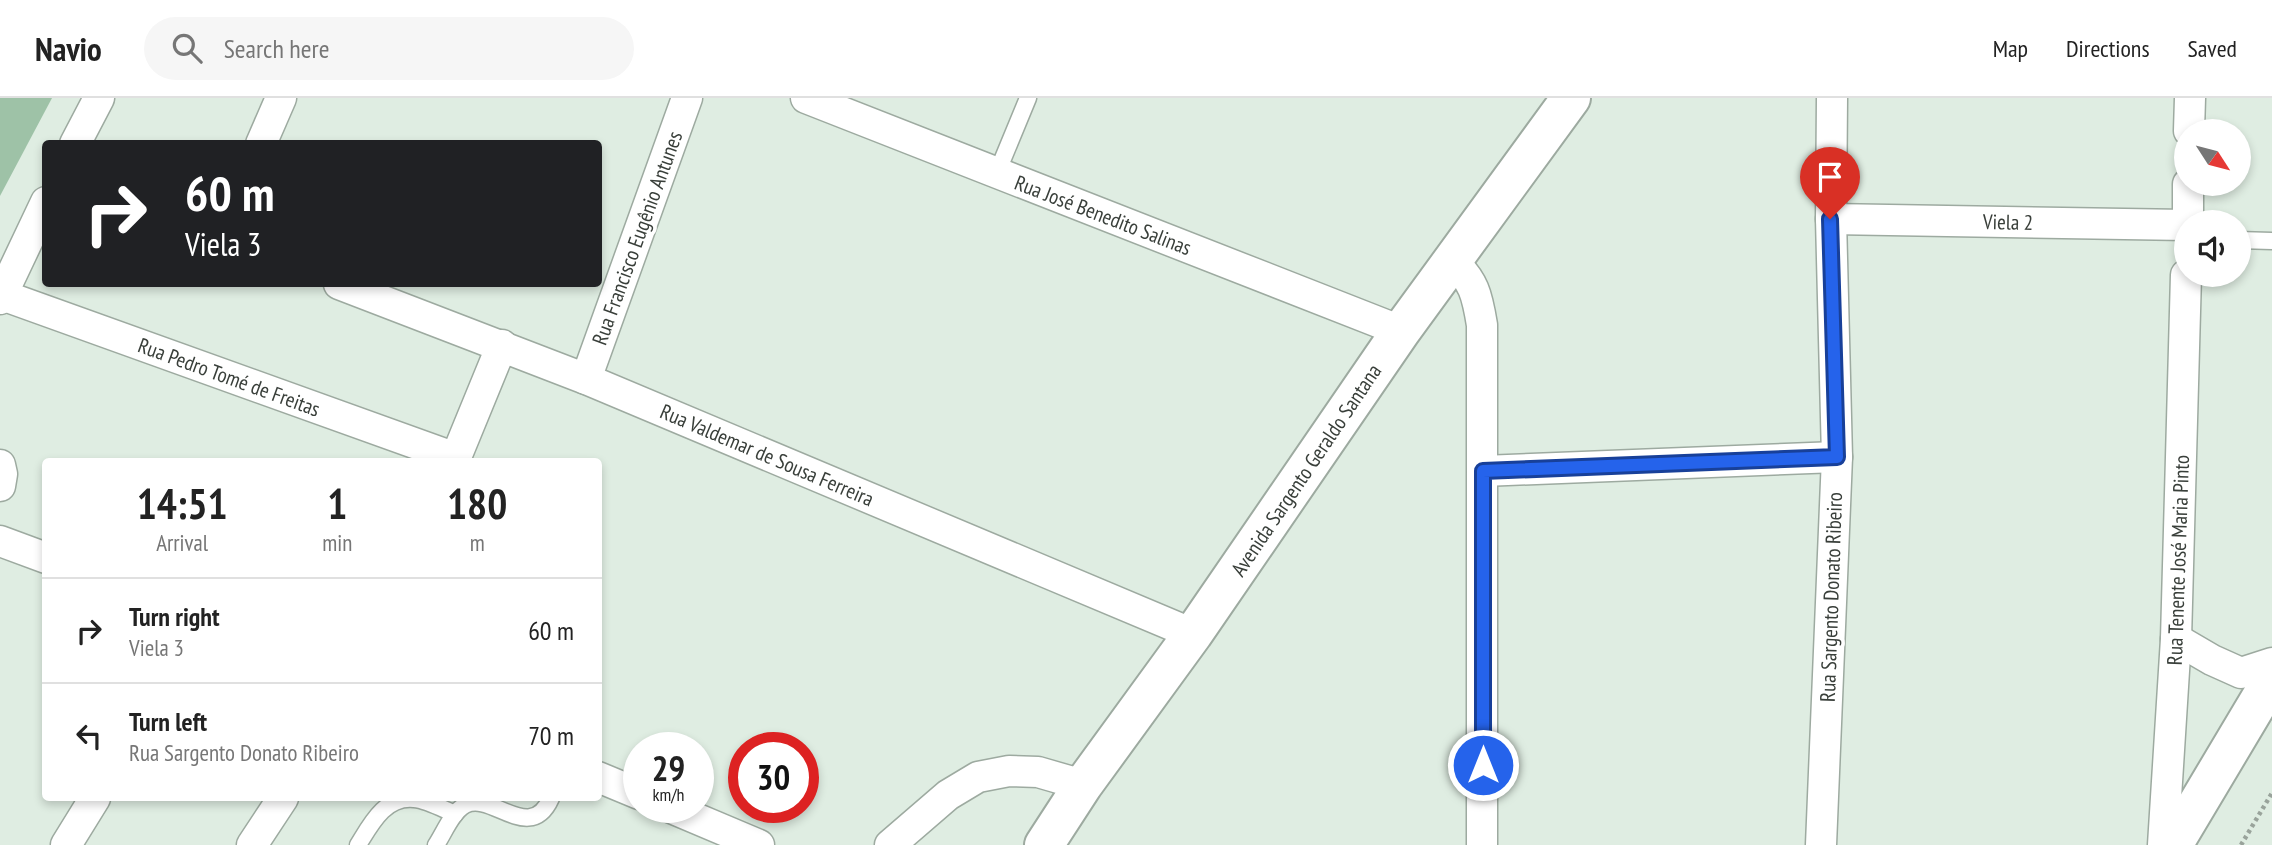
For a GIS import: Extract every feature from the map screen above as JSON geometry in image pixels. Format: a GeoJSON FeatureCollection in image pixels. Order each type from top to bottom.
{"type":"FeatureCollection","features":[{"type":"Feature","properties":{"kind":"street"},"geometry":{"type":"LineString","coordinates":[[77,140],[99,98]]}},
{"type":"Feature","properties":{"kind":"street"},"geometry":{"type":"LineString","coordinates":[[263,140],[281,98]]}},
{"type":"Feature","properties":{"kind":"street","name":"Rua Francisco Eugênio Antunes"},"geometry":{"type":"LineString","coordinates":[[586,379],[687,98]]}},
{"type":"Feature","properties":{"kind":"street","name":"Rua José Benedito Salinas"},"geometry":{"type":"LineString","coordinates":[[806,98],[1401,331]]}},
{"type":"Feature","properties":{"kind":"street","name":"Avenida Sargento Geraldo Santana"},"geometry":{"type":"LineString","coordinates":[[1044,845],[1083,785],[1193,634],[1401,331],[1571,98]]}},
{"type":"Feature","properties":{"kind":"street","name":"Rua Sargento Donato Ribeiro"},"geometry":{"type":"LineString","coordinates":[[1821,845],[1837,457],[1830,219],[1832,98]]}},
{"type":"Feature","properties":{"kind":"street"},"geometry":{"type":"LineString","coordinates":[[2189,119],[2190,98]]}},
{"type":"Feature","properties":{"kind":"street"},"geometry":{"type":"LineString","coordinates":[[1,297],[42,210]]}},
{"type":"Feature","properties":{"kind":"street","name":"Viela 2"},"geometry":{"type":"LineString","coordinates":[[1830,219],[2174,224]]}},
{"type":"Feature","properties":{"kind":"street"},"geometry":{"type":"LineString","coordinates":[[1452,260],[1467,275],[1477,297],[1482,325],[1482,845]]}},
{"type":"Feature","properties":{"kind":"street","name":"Rua Valdemar de Sousa Ferreira"},"geometry":{"type":"LineString","coordinates":[[347,287],[586,379],[1193,634]]}},
{"type":"Feature","properties":{"kind":"street","name":"Rua Tenente José Maria Pinto"},"geometry":{"type":"LineString","coordinates":[[2163,845],[2176,639],[2186,287]]}},
{"type":"Feature","properties":{"kind":"street","name":"Rua Pedro Tomé de Freitas"},"geometry":{"type":"LineString","coordinates":[[1,297],[449,458]]}},
{"type":"Feature","properties":{"kind":"street"},"geometry":{"type":"LineString","coordinates":[[456,458],[502,345]]}},
{"type":"Feature","properties":{"kind":"street"},"geometry":{"type":"LineString","coordinates":[[1483,471],[1837,457]]}},
{"type":"Feature","properties":{"kind":"street"},"geometry":{"type":"LineString","coordinates":[[0,465],[0,486]]}},
{"type":"Feature","properties":{"kind":"street"},"geometry":{"type":"LineString","coordinates":[[0,541],[42,557]]}},
{"type":"Feature","properties":{"kind":"street"},"geometry":{"type":"LineString","coordinates":[[2176,639],[2241,673],[2272,663]]}},
{"type":"Feature","properties":{"kind":"street"},"geometry":{"type":"LineString","coordinates":[[2173,845],[2272,679]]}},
{"type":"Feature","properties":{"kind":"street"},"geometry":{"type":"LineString","coordinates":[[890,845],[948,795],[978,777],[1009,771],[1038,772],[1083,785]]}},
{"type":"Feature","properties":{"kind":"street"},"geometry":{"type":"LineString","coordinates":[[602,779],[623,787]]}},
{"type":"Feature","properties":{"kind":"street"},"geometry":{"type":"LineString","coordinates":[[66,845],[93,801]]}},
{"type":"Feature","properties":{"kind":"street"},"geometry":{"type":"LineString","coordinates":[[252,845],[281,801]]}},
{"type":"Feature","properties":{"kind":"street"},"geometry":{"type":"LineString","coordinates":[[707,823],[759,845]]}},
{"type":"Feature","properties":{"kind":"lane"},"geometry":{"type":"LineString","coordinates":[[998,173],[1028,98]]}},
{"type":"Feature","properties":{"kind":"lane"},"geometry":{"type":"LineString","coordinates":[[2251,240],[2272,241]]}},
{"type":"Feature","properties":{"kind":"lane"},"geometry":{"type":"LineString","coordinates":[[358,845],[378,813],[402,801]]}},
{"type":"Feature","properties":{"kind":"lane"},"geometry":{"type":"LineString","coordinates":[[419,801],[455,814]]}},
{"type":"Feature","properties":{"kind":"lane"},"geometry":{"type":"LineString","coordinates":[[436,845],[463,806],[475,802],[522,818],[541,813],[549,801]]}},
{"type":"Feature","properties":{"kind":"path"},"geometry":{"type":"LineString","coordinates":[[2241,845],[2272,793]]}},
{"type":"Feature","properties":{"kind":"green space"},"geometry":{"type":"Polygon","coordinates":[[[0,98],[52,98],[0,196],[0,98]]]}},
{"type":"Feature","properties":{"kind":"route"},"geometry":{"type":"LineString","coordinates":[[1483,765],[1483,471],[1837,457],[1830,219]]}}]}
